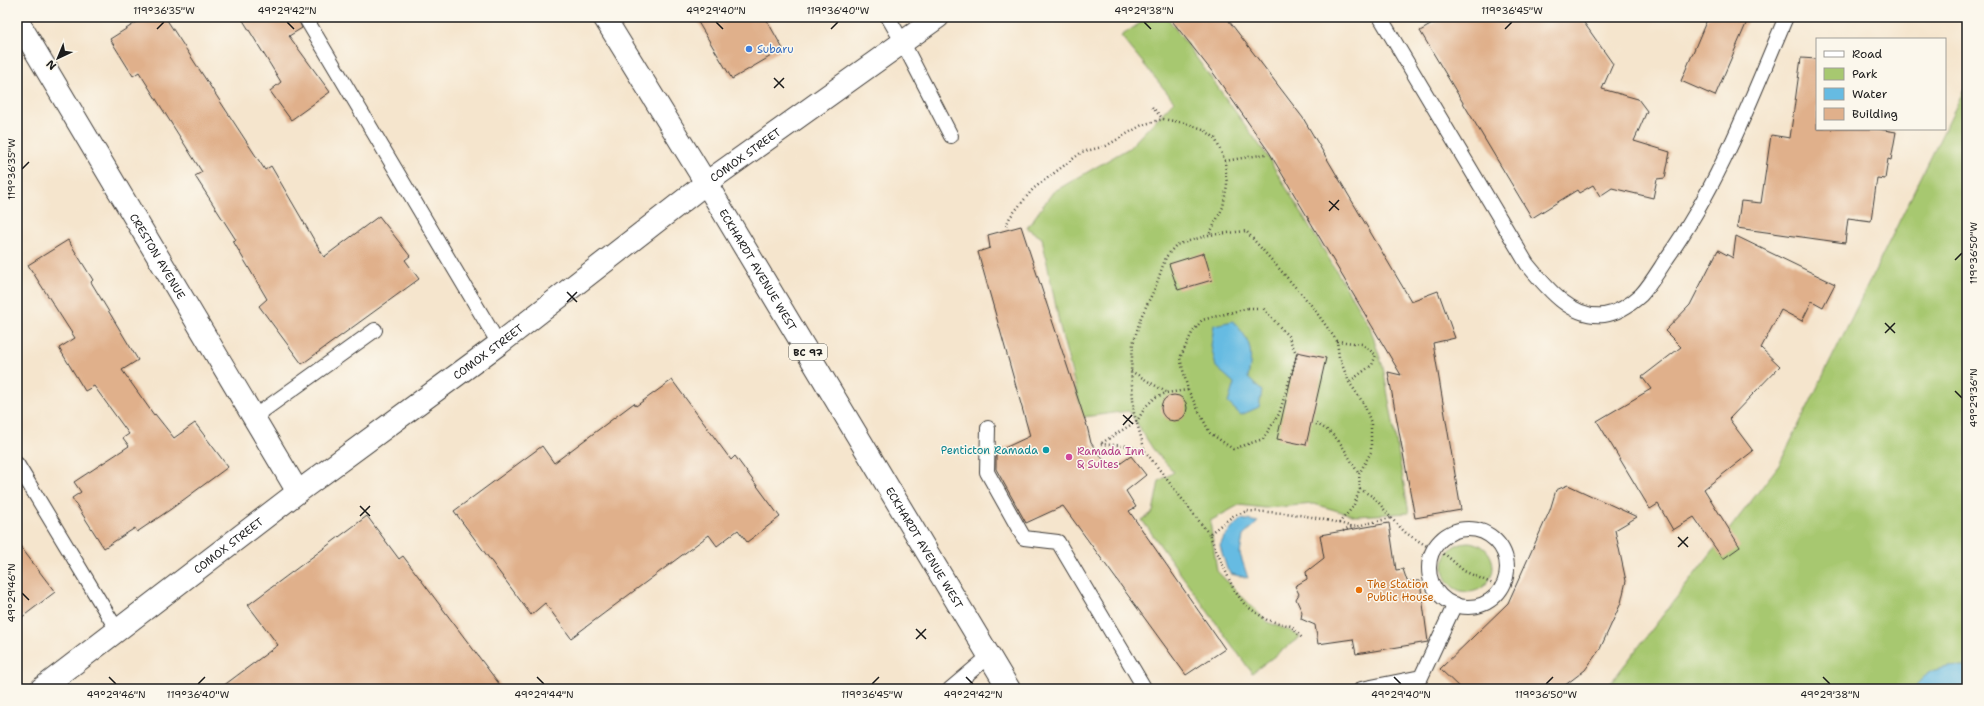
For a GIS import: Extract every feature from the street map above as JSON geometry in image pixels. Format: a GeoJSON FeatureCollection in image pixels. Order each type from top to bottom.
{"type":"FeatureCollection","features":[{"type":"Feature","properties":{"kind":"main road","name":"ECKHARDT AVENUE WEST"},"geometry":{"type":"LineString","coordinates":[[604,17],[706,183],[1009,689]]}},
{"type":"Feature","properties":{"kind":"main road","name":"COMOX STREET"},"geometry":{"type":"LineString","coordinates":[[41,689],[298,492],[499,344],[706,183],[938,17]]}},
{"type":"Feature","properties":{"kind":"main road","name":"CRESTON AVENUE"},"geometry":{"type":"LineString","coordinates":[[17,20],[298,492]]}},
{"type":"Feature","properties":{"kind":"lane"},"geometry":{"type":"LineString","coordinates":[[305,17],[499,344]]}},
{"type":"Feature","properties":{"kind":"lane"},"geometry":{"type":"LineString","coordinates":[[888,17],[903,42],[951,136]]}},
{"type":"Feature","properties":{"kind":"lane"},"geometry":{"type":"LineString","coordinates":[[1380,17],[1527,264],[1545,286],[1561,301],[1575,309],[1598,315],[1616,312],[1628,306],[1641,294],[1683,236],[1730,146],[1786,17]]}},
{"type":"Feature","properties":{"kind":"lane"},"geometry":{"type":"LineString","coordinates":[[254,417],[375,330]]}},
{"type":"Feature","properties":{"kind":"lane"},"geometry":{"type":"LineString","coordinates":[[988,428],[987,472],[1024,538],[1058,542],[1145,689]]}},
{"type":"Feature","properties":{"kind":"lane"},"geometry":{"type":"LineString","coordinates":[[17,464],[117,630]]}},
{"type":"Feature","properties":{"kind":"lane"},"geometry":{"type":"LineString","coordinates":[[1474,529],[1489,535],[1501,546],[1508,567],[1502,588],[1492,600],[1478,607],[1462,608],[1445,600],[1433,586],[1428,568],[1433,550],[1443,537],[1458,530],[1474,529]]}},
{"type":"Feature","properties":{"kind":"lane"},"geometry":{"type":"LineString","coordinates":[[1361,689],[1421,677],[1455,604]]}},
{"type":"Feature","properties":{"kind":"lane"},"geometry":{"type":"LineString","coordinates":[[950,689],[989,656]]}},
{"type":"Feature","properties":{"kind":"path"},"geometry":{"type":"LineString","coordinates":[[1152,107],[1162,119]]}},
{"type":"Feature","properties":{"kind":"path"},"geometry":{"type":"LineString","coordinates":[[1006,226],[1010,218],[1033,189],[1082,152],[1106,146],[1142,125],[1162,119],[1185,123],[1203,129],[1215,138],[1225,161],[1227,185],[1223,207],[1209,235]]}},
{"type":"Feature","properties":{"kind":"path"},"geometry":{"type":"LineString","coordinates":[[1225,161],[1266,154]]}},
{"type":"Feature","properties":{"kind":"path"},"geometry":{"type":"LineString","coordinates":[[1303,639],[1291,626],[1266,620],[1245,605],[1234,590],[1209,534],[1145,451],[1134,413],[1131,371],[1133,344],[1141,317],[1166,257],[1176,246],[1209,235],[1246,231],[1312,306],[1337,341],[1339,358],[1349,382],[1364,404],[1371,423],[1371,452],[1359,474]]}},
{"type":"Feature","properties":{"kind":"path"},"geometry":{"type":"LineString","coordinates":[[1248,308],[1263,308],[1288,336],[1297,356],[1279,414],[1263,439],[1233,449],[1210,433],[1188,390],[1180,358],[1192,333],[1202,320],[1248,308]]}},
{"type":"Feature","properties":{"kind":"path"},"geometry":{"type":"LineString","coordinates":[[1337,341],[1362,344],[1376,355],[1372,365],[1349,382]]}},
{"type":"Feature","properties":{"kind":"path"},"geometry":{"type":"LineString","coordinates":[[1131,371],[1166,393]]}},
{"type":"Feature","properties":{"kind":"path"},"geometry":{"type":"LineString","coordinates":[[1145,451],[1128,446],[1100,444],[1137,421],[1146,406],[1156,397],[1166,393],[1188,390]]}},
{"type":"Feature","properties":{"kind":"path"},"geometry":{"type":"LineString","coordinates":[[1316,424],[1328,428],[1344,447],[1359,474],[1360,489],[1353,507],[1339,523]]}},
{"type":"Feature","properties":{"kind":"path"},"geometry":{"type":"LineString","coordinates":[[1360,489],[1375,498],[1391,518],[1406,533],[1433,550],[1446,555],[1464,571],[1502,588]]}},
{"type":"Feature","properties":{"kind":"path"},"geometry":{"type":"LineString","coordinates":[[1209,534],[1233,516],[1247,511],[1286,513],[1353,526]]}},
{"type":"Feature","properties":{"kind":"path"},"geometry":{"type":"LineString","coordinates":[[1343,531],[1353,526],[1391,518]]}},
{"type":"Feature","properties":{"kind":"green space"},"geometry":{"type":"Polygon","coordinates":[[[1149,17],[1167,17],[1266,154],[1370,327],[1383,367],[1409,513],[1356,516],[1314,504],[1265,508],[1239,505],[1210,521],[1217,571],[1267,622],[1291,631],[1300,637],[1252,673],[1142,520],[1153,512],[1159,481],[1174,472],[1153,449],[1129,411],[1083,417],[1060,327],[1042,238],[1027,228],[1053,192],[1129,148],[1174,101],[1121,36],[1149,17]]]}},
{"type":"Feature","properties":{"kind":"green space"},"geometry":{"type":"Polygon","coordinates":[[[1967,84],[1967,689],[1606,689],[1779,465],[1944,130],[1946,130],[1946,127],[1967,84]]]}},
{"type":"Feature","properties":{"kind":"green space"},"geometry":{"type":"Polygon","coordinates":[[[1468,542],[1477,544],[1488,553],[1493,567],[1491,576],[1482,587],[1468,592],[1459,590],[1448,581],[1443,567],[1445,558],[1454,547],[1468,542]]]}},
{"type":"Feature","properties":{"kind":"water"},"geometry":{"type":"Polygon","coordinates":[[[1233,321],[1244,335],[1250,347],[1248,378],[1262,391],[1259,407],[1241,415],[1228,403],[1234,383],[1216,367],[1211,346],[1214,325],[1233,321]]]}},
{"type":"Feature","properties":{"kind":"water"},"geometry":{"type":"Polygon","coordinates":[[[1241,519],[1258,522],[1243,536],[1240,554],[1248,578],[1231,574],[1227,569],[1220,546],[1224,537],[1241,519]]]}},
{"type":"Feature","properties":{"kind":"water"},"geometry":{"type":"Polygon","coordinates":[[[1967,667],[1967,689],[1913,689],[1924,677],[1936,670],[1967,667]]]}},
{"type":"Feature","properties":{"kind":"building"},"geometry":{"type":"Polygon","coordinates":[[[145,17],[165,17],[265,170],[271,166],[324,257],[379,216],[410,256],[405,260],[419,279],[302,364],[259,306],[267,299],[233,241],[236,240],[195,176],[202,172],[139,72],[133,76],[110,39],[145,17]]]}},
{"type":"Feature","properties":{"kind":"building"},"geometry":{"type":"Polygon","coordinates":[[[241,17],[297,17],[302,28],[289,36],[330,92],[291,120],[270,91],[281,82],[241,17]]]}},
{"type":"Feature","properties":{"kind":"building","name":"Subaru"},"geometry":{"type":"Polygon","coordinates":[[[695,17],[765,17],[783,49],[732,79],[695,17]]]}},
{"type":"Feature","properties":{"kind":"building"},"geometry":{"type":"Polygon","coordinates":[[[1169,17],[1226,17],[1303,118],[1411,301],[1438,291],[1455,338],[1433,343],[1461,510],[1415,518],[1388,372],[1401,375],[1269,152],[1214,74],[1169,17]]]}},
{"type":"Feature","properties":{"kind":"building"},"geometry":{"type":"Polygon","coordinates":[[[1444,17],[1580,17],[1613,64],[1602,89],[1638,99],[1647,111],[1634,141],[1670,152],[1665,178],[1657,179],[1653,198],[1612,188],[1600,196],[1593,185],[1579,193],[1577,190],[1532,218],[1420,31],[1444,17]]]}},
{"type":"Feature","properties":{"kind":"building"},"geometry":{"type":"Polygon","coordinates":[[[1708,17],[1749,17],[1715,96],[1681,81],[1708,17]]]}},
{"type":"Feature","properties":{"kind":"building"},"geometry":{"type":"Polygon","coordinates":[[[1801,58],[1816,59],[1816,130],[1884,130],[1896,132],[1891,160],[1888,159],[1885,179],[1877,178],[1871,221],[1848,218],[1845,243],[1737,228],[1741,201],[1761,203],[1771,135],[1790,138],[1801,58]]]}},
{"type":"Feature","properties":{"kind":"building","name":"Penticton Ramada"},"geometry":{"type":"Polygon","coordinates":[[[1021,226],[1087,426],[1091,443],[1111,470],[1131,456],[1146,475],[1126,491],[1136,507],[1129,511],[1225,649],[1186,675],[1063,506],[1026,523],[996,469],[996,452],[1030,436],[978,252],[990,248],[988,235],[1021,226]]]}},
{"type":"Feature","properties":{"kind":"building"},"geometry":{"type":"Polygon","coordinates":[[[1736,236],[1835,284],[1823,307],[1812,301],[1802,321],[1781,310],[1761,348],[1780,366],[1729,419],[1753,451],[1704,489],[1740,547],[1723,559],[1694,517],[1673,530],[1658,504],[1650,509],[1597,421],[1651,389],[1642,377],[1681,347],[1665,331],[1690,305],[1718,250],[1733,258],[1736,236]]]}},
{"type":"Feature","properties":{"kind":"building"},"geometry":{"type":"Polygon","coordinates":[[[68,240],[93,280],[91,282],[138,360],[122,370],[154,415],[155,414],[174,438],[195,423],[228,467],[137,532],[135,528],[104,548],[72,498],[81,492],[74,482],[129,446],[123,438],[129,434],[94,386],[85,391],[59,348],[75,338],[28,265],[68,240]]]}},
{"type":"Feature","properties":{"kind":"building"},"geometry":{"type":"Polygon","coordinates":[[[1204,253],[1212,280],[1178,290],[1169,264],[1204,253]]]}},
{"type":"Feature","properties":{"kind":"building"},"geometry":{"type":"Polygon","coordinates":[[[1297,352],[1326,358],[1306,445],[1277,439],[1297,352]]]}},
{"type":"Feature","properties":{"kind":"building"},"geometry":{"type":"Polygon","coordinates":[[[672,380],[731,460],[735,456],[780,517],[747,542],[738,530],[717,546],[709,535],[571,638],[545,603],[531,615],[454,511],[542,446],[554,463],[634,403],[636,406],[672,380]]]}},
{"type":"Feature","properties":{"kind":"building"},"geometry":{"type":"Polygon","coordinates":[[[1174,395],[1183,399],[1187,408],[1183,417],[1174,421],[1165,417],[1161,408],[1165,399],[1174,395]]]}},
{"type":"Feature","properties":{"kind":"building"},"geometry":{"type":"Polygon","coordinates":[[[1568,485],[1637,517],[1615,530],[1626,581],[1621,603],[1600,649],[1585,670],[1560,689],[1556,689],[1550,684],[1537,689],[1461,689],[1440,669],[1508,603],[1550,510],[1556,490],[1568,485]]]}},
{"type":"Feature","properties":{"kind":"building"},"geometry":{"type":"Polygon","coordinates":[[[367,516],[399,559],[403,556],[503,689],[219,689],[278,645],[248,605],[367,516]]]}},
{"type":"Feature","properties":{"kind":"building","name":"The Station Public House"},"geometry":{"type":"Polygon","coordinates":[[[1389,523],[1396,570],[1403,569],[1407,581],[1420,581],[1428,642],[1356,654],[1353,639],[1318,644],[1315,625],[1301,619],[1302,612],[1296,599],[1299,594],[1295,586],[1307,579],[1306,572],[1324,558],[1320,535],[1389,523]]]}},
{"type":"Feature","properties":{"kind":"building"},"geometry":{"type":"Polygon","coordinates":[[[17,542],[55,592],[17,621],[17,542]]]}},
{"type":"Feature","properties":{"kind":"place","name":"Subaru"},"geometry":{"type":"Point","coordinates":[749,49]}},
{"type":"Feature","properties":{"kind":"place","name":"Penticton Ramada"},"geometry":{"type":"Point","coordinates":[1046,450]}},
{"type":"Feature","properties":{"kind":"place","name":"Ramada Inn & Suites"},"geometry":{"type":"Point","coordinates":[1069,457]}},
{"type":"Feature","properties":{"kind":"place","name":"The Station Public House"},"geometry":{"type":"Point","coordinates":[1359,590]}}]}
